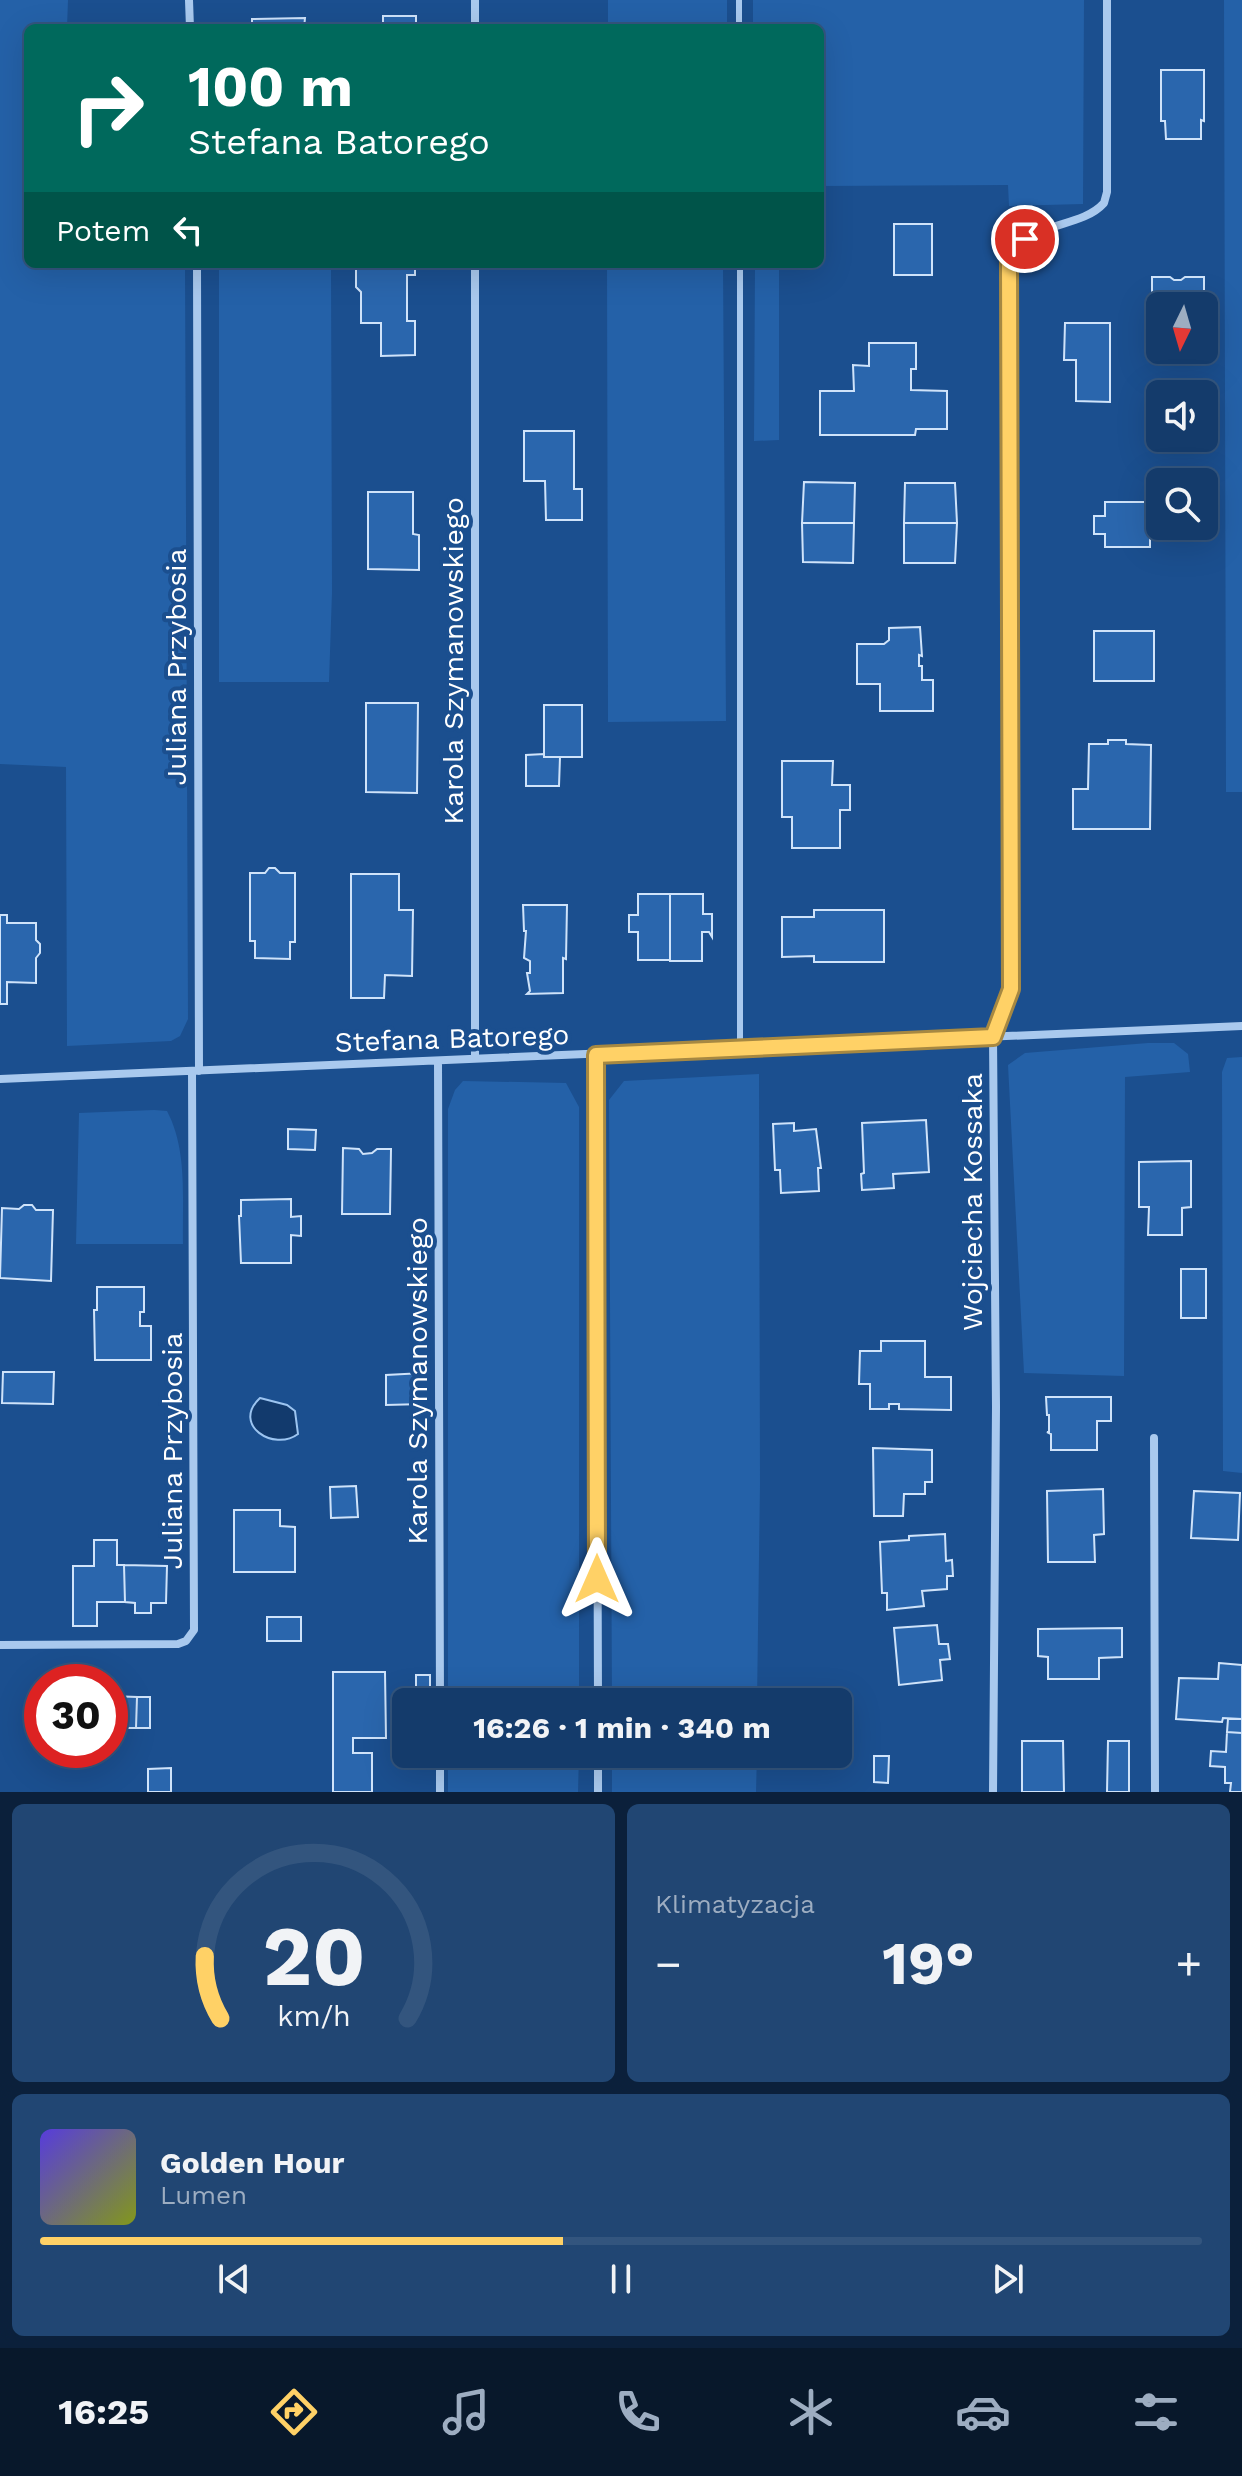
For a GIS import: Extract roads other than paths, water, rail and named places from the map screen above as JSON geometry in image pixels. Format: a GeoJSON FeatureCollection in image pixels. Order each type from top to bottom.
{"type":"FeatureCollection","features":[{"type":"Feature","properties":{"kind":"street"},"geometry":{"type":"LineString","coordinates":[[189,0],[190,24]]}},
{"type":"Feature","properties":{"kind":"street"},"geometry":{"type":"LineString","coordinates":[[475,0],[475,24]]}},
{"type":"Feature","properties":{"kind":"street","name":"Wojciecha Kossaka"},"geometry":{"type":"LineString","coordinates":[[993,1792],[996,1407],[993,1037],[1011,989],[1009,262],[1013,250],[1025,239],[1104,203],[1107,192],[1107,0]]}},
{"type":"Feature","properties":{"kind":"street","name":"Juliana Przybosia"},"geometry":{"type":"LineString","coordinates":[[0,1645],[178,1644],[186,1641],[194,1630],[197,268]]}},
{"type":"Feature","properties":{"kind":"street","name":"Karola Szymanowskiego"},"geometry":{"type":"LineString","coordinates":[[475,268],[475,1058]]}},
{"type":"Feature","properties":{"kind":"street","name":"Stefana Batorego"},"geometry":{"type":"LineString","coordinates":[[0,1079],[1242,1026]]}},
{"type":"Feature","properties":{"kind":"street"},"geometry":{"type":"LineString","coordinates":[[596,1055],[598,1688]]}},
{"type":"Feature","properties":{"kind":"street","name":"Karola Szymanowskiego"},"geometry":{"type":"LineString","coordinates":[[438,1061],[440,1688]]}},
{"type":"Feature","properties":{"kind":"street"},"geometry":{"type":"LineString","coordinates":[[1154,1438],[1155,1792]]}},
{"type":"Feature","properties":{"kind":"street"},"geometry":{"type":"LineString","coordinates":[[440,1768],[440,1792]]}},
{"type":"Feature","properties":{"kind":"street"},"geometry":{"type":"LineString","coordinates":[[598,1768],[598,1792]]}},
{"type":"Feature","properties":{"kind":"lane"},"geometry":{"type":"LineString","coordinates":[[739,0],[739,24]]}},
{"type":"Feature","properties":{"kind":"lane"},"geometry":{"type":"LineString","coordinates":[[740,268],[740,1049]]}}]}
